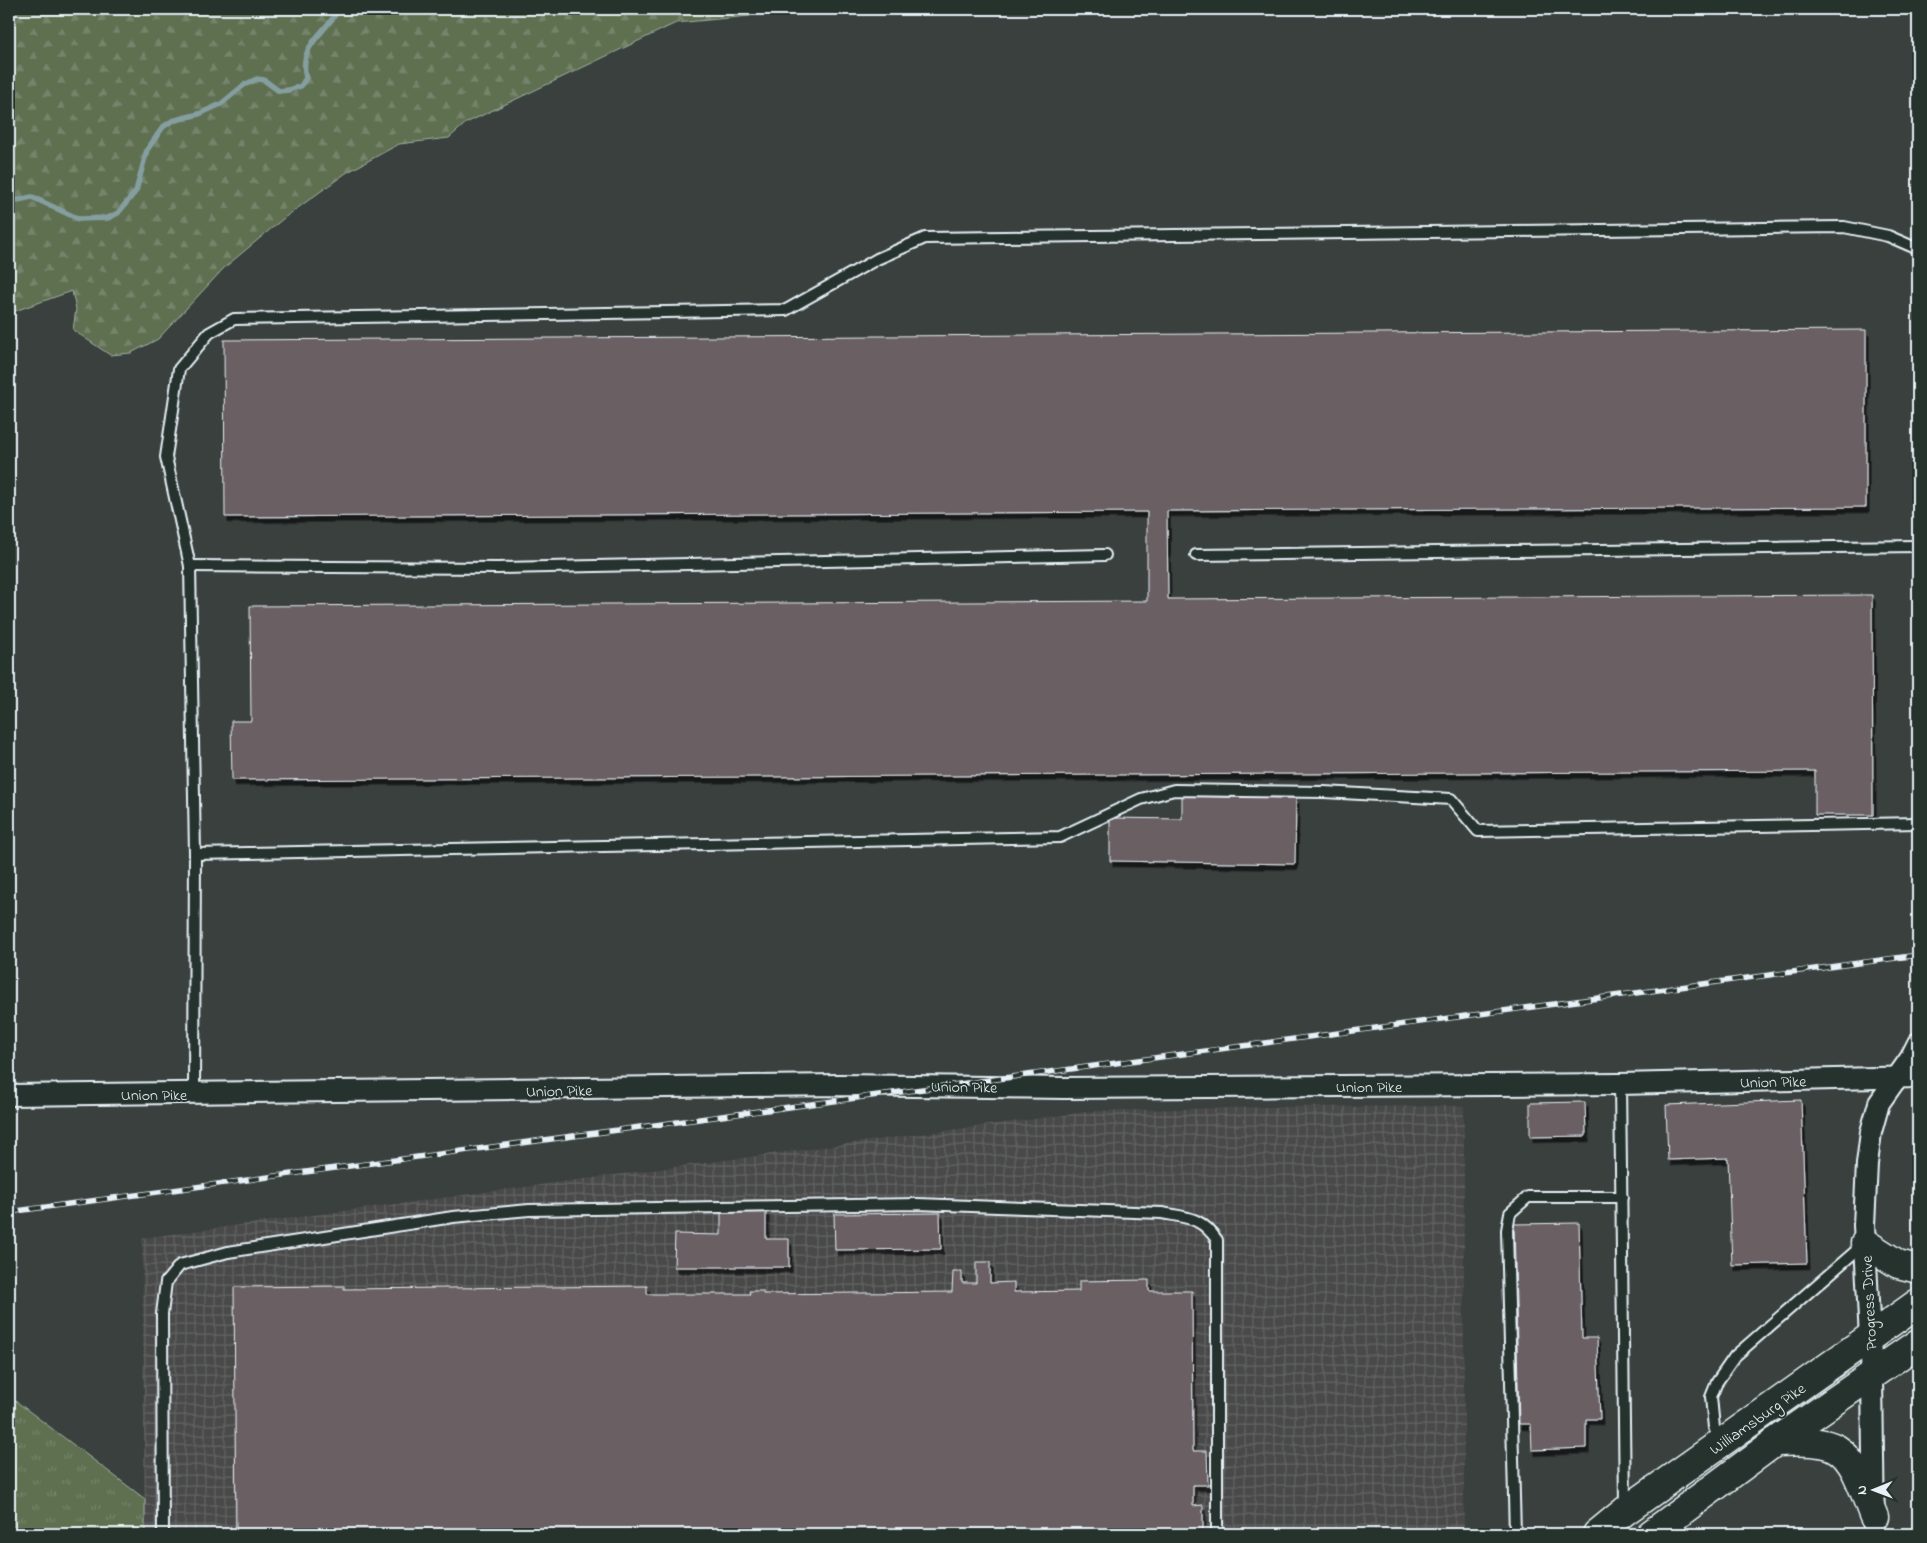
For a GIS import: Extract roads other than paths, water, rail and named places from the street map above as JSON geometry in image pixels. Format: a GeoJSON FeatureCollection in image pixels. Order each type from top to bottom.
{"type":"FeatureCollection","features":[{"type":"Feature","properties":{"kind":"main road"},"geometry":{"type":"LineString","coordinates":[[1865,1243],[1898,1264],[1918,1270]]}},
{"type":"Feature","properties":{"kind":"main road","name":"Williamsburg Pike"},"geometry":{"type":"LineString","coordinates":[[1597,1534],[1625,1511],[1870,1339],[1918,1303]]}},
{"type":"Feature","properties":{"kind":"main road","name":"Williamsburg Pike"},"geometry":{"type":"LineString","coordinates":[[1665,1528],[1775,1442],[1918,1344]]}},
{"type":"Feature","properties":{"kind":"main road"},"geometry":{"type":"LineString","coordinates":[[1775,1442],[1808,1441],[1836,1449],[1852,1465],[1874,1526]]}},
{"type":"Feature","properties":{"kind":"street","name":"Progress Drive"},"geometry":{"type":"LineString","coordinates":[[1874,1526],[1872,1376],[1865,1243],[1867,1164],[1871,1132],[1879,1103],[1918,1043]]}},
{"type":"Feature","properties":{"kind":"street","name":"Union Pike"},"geometry":{"type":"LineString","coordinates":[[9,1095],[840,1085],[1064,1088],[1620,1084],[1918,1077]]}},
{"type":"Feature","properties":{"kind":"lane"},"geometry":{"type":"LineString","coordinates":[[194,1094],[195,854],[190,566],[166,457],[179,369],[209,333],[234,319],[786,310],[877,259],[925,238],[1844,226],[1888,236],[1918,249]]}},
{"type":"Feature","properties":{"kind":"lane"},"geometry":{"type":"LineString","coordinates":[[1196,555],[1918,546]]}},
{"type":"Feature","properties":{"kind":"lane"},"geometry":{"type":"LineString","coordinates":[[190,566],[498,568],[1105,555]]}},
{"type":"Feature","properties":{"kind":"lane"},"geometry":{"type":"LineString","coordinates":[[195,854],[1060,836],[1141,799],[1174,790],[1324,792],[1451,799],[1478,831],[1918,823]]}},
{"type":"Feature","properties":{"kind":"lane"},"geometry":{"type":"LineString","coordinates":[[1620,1084],[1625,1511]]}},
{"type":"Feature","properties":{"kind":"lane"},"geometry":{"type":"LineString","coordinates":[[1515,1534],[1507,1230],[1510,1213],[1528,1197],[1622,1197]]}},
{"type":"Feature","properties":{"kind":"lane"},"geometry":{"type":"LineString","coordinates":[[162,1534],[162,1314],[166,1282],[180,1265],[228,1252],[336,1234],[453,1217],[529,1210],[918,1204],[1162,1213],[1196,1219],[1208,1228],[1217,1240],[1217,1534]]}},
{"type":"Feature","properties":{"kind":"lane"},"geometry":{"type":"LineString","coordinates":[[1722,1443],[1714,1428],[1711,1397],[1717,1382],[1735,1356],[1865,1243]]}},
{"type":"Feature","properties":{"kind":"waterway"},"geometry":{"type":"LineString","coordinates":[[9,202],[32,197],[79,219],[108,218],[118,213],[136,191],[147,150],[163,127],[172,121],[199,114],[221,104],[244,85],[257,79],[264,80],[279,91],[301,86],[306,78],[306,57],[309,49],[339,9]]}},
{"type":"Feature","properties":{"kind":"railway"},"geometry":{"type":"LineString","coordinates":[[9,1212],[1918,955]]}}]}
